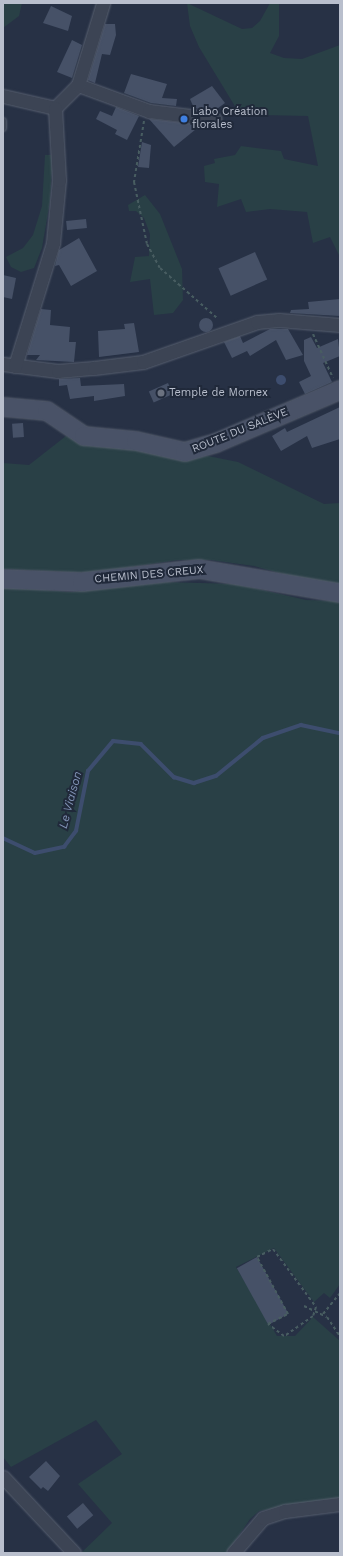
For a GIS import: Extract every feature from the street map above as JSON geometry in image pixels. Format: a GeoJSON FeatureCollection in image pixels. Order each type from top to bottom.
{"type":"FeatureCollection","features":[{"type":"Feature","properties":{"kind":"main road","name":"ROUTE DU SALÈVE"},"geometry":{"type":"LineString","coordinates":[[3,407],[47,411],[84,436],[136,441],[185,452],[216,443],[339,391]]}},
{"type":"Feature","properties":{"kind":"main road","name":"CHEMIN DES CREUX"},"geometry":{"type":"LineString","coordinates":[[3,580],[82,582],[199,569],[340,593]]}},
{"type":"Feature","properties":{"kind":"street"},"geometry":{"type":"LineString","coordinates":[[103,3],[78,85],[55,108],[59,180],[53,243],[9,365],[65,371],[134,364],[252,324],[279,320],[309,324],[340,325]]}},
{"type":"Feature","properties":{"kind":"street"},"geometry":{"type":"LineString","coordinates":[[78,85],[149,111],[215,119]]}},
{"type":"Feature","properties":{"kind":"street"},"geometry":{"type":"LineString","coordinates":[[3,96],[55,108]]}},
{"type":"Feature","properties":{"kind":"street"},"geometry":{"type":"LineString","coordinates":[[3,1477],[74,1553]]}},
{"type":"Feature","properties":{"kind":"street"},"geometry":{"type":"LineString","coordinates":[[233,1553],[263,1518],[285,1510],[340,1504]]}},
{"type":"Feature","properties":{"kind":"lane"},"geometry":{"type":"LineString","coordinates":[[3,121],[3,128]]}},
{"type":"Feature","properties":{"kind":"path"},"geometry":{"type":"LineString","coordinates":[[144,120],[134,182],[146,244],[160,268],[218,319]]}},
{"type":"Feature","properties":{"kind":"path"},"geometry":{"type":"LineString","coordinates":[[309,324],[339,391]]}},
{"type":"Feature","properties":{"kind":"path"},"geometry":{"type":"LineString","coordinates":[[273,1249],[316,1307],[314,1311],[288,1335],[275,1332],[268,1324],[288,1314],[257,1257],[273,1249]]}},
{"type":"Feature","properties":{"kind":"path"},"geometry":{"type":"LineString","coordinates":[[323,1314],[340,1293]]}},
{"type":"Feature","properties":{"kind":"path"},"geometry":{"type":"LineString","coordinates":[[304,1306],[323,1314],[334,1323],[340,1334]]}},
{"type":"Feature","properties":{"kind":"green space"},"geometry":{"type":"Polygon","coordinates":[[[3,3],[22,3],[19,16],[3,28],[3,3]]]}},
{"type":"Feature","properties":{"kind":"green space"},"geometry":{"type":"Polygon","coordinates":[[[187,3],[242,29],[252,28],[260,21],[270,3],[279,3],[279,36],[270,53],[284,58],[302,59],[340,45],[340,257],[330,237],[313,243],[307,212],[270,209],[246,212],[241,199],[217,207],[219,184],[205,182],[204,166],[215,163],[214,159],[235,155],[241,146],[281,151],[284,159],[318,166],[308,116],[262,115],[236,108],[199,47],[190,26],[187,3]]]}},
{"type":"Feature","properties":{"kind":"green space"},"geometry":{"type":"Polygon","coordinates":[[[45,155],[53,155],[50,201],[42,248],[34,268],[21,272],[11,267],[6,257],[23,248],[33,235],[42,206],[45,155]]]}},
{"type":"Feature","properties":{"kind":"green space"},"geometry":{"type":"Polygon","coordinates":[[[145,195],[160,214],[182,269],[183,300],[173,313],[154,315],[150,279],[130,282],[135,257],[149,256],[150,234],[144,218],[136,211],[129,211],[128,205],[145,195]]]}},
{"type":"Feature","properties":{"kind":"green space"},"geometry":{"type":"Polygon","coordinates":[[[66,436],[94,446],[139,447],[175,459],[208,456],[238,462],[324,504],[340,503],[340,584],[308,581],[254,566],[211,560],[178,560],[91,573],[3,569],[3,463],[29,465],[66,436]]]}},
{"type":"Feature","properties":{"kind":"green space"},"geometry":{"type":"Polygon","coordinates":[[[164,582],[236,584],[306,600],[340,601],[340,1284],[330,1298],[324,1293],[314,1302],[274,1248],[236,1267],[277,1336],[295,1336],[313,1317],[340,1341],[340,1498],[259,1511],[250,1519],[227,1553],[81,1553],[112,1523],[78,1484],[122,1454],[96,1420],[11,1467],[3,1457],[3,587],[71,592],[164,582]]]}},
{"type":"Feature","properties":{"kind":"water"},"geometry":{"type":"Polygon","coordinates":[[[279,375],[283,375],[286,380],[283,385],[279,385],[276,382],[276,378],[279,375]]]}},
{"type":"Feature","properties":{"kind":"building"},"geometry":{"type":"Polygon","coordinates":[[[51,6],[72,16],[68,31],[43,23],[51,6]]]}},
{"type":"Feature","properties":{"kind":"building"},"geometry":{"type":"Polygon","coordinates":[[[105,24],[115,24],[116,35],[110,55],[102,54],[95,83],[88,80],[105,24]]]}},
{"type":"Feature","properties":{"kind":"building"},"geometry":{"type":"Polygon","coordinates":[[[72,40],[82,45],[72,78],[57,72],[72,40]]]}},
{"type":"Feature","properties":{"kind":"building"},"geometry":{"type":"Polygon","coordinates":[[[131,74],[167,84],[162,98],[177,99],[176,106],[151,103],[124,93],[131,74]]]}},
{"type":"Feature","properties":{"kind":"building"},"geometry":{"type":"Polygon","coordinates":[[[212,86],[225,103],[214,111],[194,108],[190,99],[212,86]]]}},
{"type":"Feature","properties":{"kind":"building"},"geometry":{"type":"Polygon","coordinates":[[[116,107],[139,116],[127,140],[115,134],[117,130],[96,119],[100,111],[112,116],[116,107]]]}},
{"type":"Feature","properties":{"kind":"building"},"geometry":{"type":"Polygon","coordinates":[[[149,119],[201,125],[174,147],[149,119]]]}},
{"type":"Feature","properties":{"kind":"building"},"geometry":{"type":"Polygon","coordinates":[[[142,142],[151,145],[149,168],[138,167],[142,142]]]}},
{"type":"Feature","properties":{"kind":"building"},"geometry":{"type":"Polygon","coordinates":[[[86,219],[87,228],[67,230],[66,221],[86,219]]]}},
{"type":"Feature","properties":{"kind":"building"},"geometry":{"type":"Polygon","coordinates":[[[79,238],[97,271],[71,286],[59,265],[55,266],[59,250],[79,238]]]}},
{"type":"Feature","properties":{"kind":"building"},"geometry":{"type":"Polygon","coordinates":[[[255,252],[267,279],[231,296],[218,268],[255,252]]]}},
{"type":"Feature","properties":{"kind":"building"},"geometry":{"type":"Polygon","coordinates":[[[3,275],[16,278],[12,299],[3,297],[3,275]]]}},
{"type":"Feature","properties":{"kind":"building"},"geometry":{"type":"Polygon","coordinates":[[[340,299],[340,316],[290,313],[291,310],[309,309],[308,302],[340,299]]]}},
{"type":"Feature","properties":{"kind":"building"},"geometry":{"type":"Polygon","coordinates":[[[41,309],[51,310],[50,325],[70,327],[69,342],[76,342],[74,362],[36,360],[40,355],[27,355],[41,309]]]}},
{"type":"Feature","properties":{"kind":"building"},"geometry":{"type":"Polygon","coordinates":[[[206,318],[211,320],[213,325],[211,330],[206,332],[201,330],[199,325],[201,320],[206,318]]]}},
{"type":"Feature","properties":{"kind":"building"},"geometry":{"type":"Polygon","coordinates":[[[134,323],[139,352],[99,357],[98,331],[125,329],[124,324],[134,323]]]}},
{"type":"Feature","properties":{"kind":"building"},"geometry":{"type":"Polygon","coordinates":[[[270,329],[288,329],[303,355],[286,360],[276,340],[250,356],[247,351],[232,358],[224,342],[240,336],[243,343],[270,329]]]}},
{"type":"Feature","properties":{"kind":"building"},"geometry":{"type":"Polygon","coordinates":[[[311,337],[317,348],[338,339],[340,356],[323,363],[332,382],[305,394],[299,382],[311,376],[304,361],[304,340],[311,337]]]}},
{"type":"Feature","properties":{"kind":"building"},"geometry":{"type":"Polygon","coordinates":[[[80,378],[81,386],[124,384],[125,396],[94,401],[94,396],[70,399],[67,385],[59,386],[59,379],[80,378]]]}},
{"type":"Feature","properties":{"kind":"building","name":"Temple de Mornex"},"geometry":{"type":"Polygon","coordinates":[[[168,383],[173,394],[154,403],[149,392],[168,383]]]}},
{"type":"Feature","properties":{"kind":"building"},"geometry":{"type":"Polygon","coordinates":[[[340,407],[340,439],[312,448],[307,436],[281,451],[272,436],[285,428],[287,432],[340,407]]]}},
{"type":"Feature","properties":{"kind":"building"},"geometry":{"type":"Polygon","coordinates":[[[23,423],[24,437],[13,438],[12,424],[23,423]]]}},
{"type":"Feature","properties":{"kind":"building"},"geometry":{"type":"Polygon","coordinates":[[[257,1257],[289,1314],[268,1325],[237,1268],[257,1257]]]}},
{"type":"Feature","properties":{"kind":"building"},"geometry":{"type":"Polygon","coordinates":[[[46,1461],[60,1476],[48,1491],[43,1487],[41,1489],[29,1477],[46,1461]]]}},
{"type":"Feature","properties":{"kind":"building"},"geometry":{"type":"Polygon","coordinates":[[[83,1503],[93,1515],[77,1529],[67,1516],[83,1503]]]}},
{"type":"Feature","properties":{"kind":"waterway","name":"Le Viaison"},"geometry":{"type":"LineString","coordinates":[[3,838],[35,853],[64,847],[76,831],[88,771],[113,741],[141,744],[174,777],[194,783],[216,776],[263,738],[301,725],[340,733]]}},
{"type":"Feature","properties":{"kind":"place","name":"Labo Création florales"},"geometry":{"type":"Point","coordinates":[184,119]}},
{"type":"Feature","properties":{"kind":"place","name":"Temple de Mornex"},"geometry":{"type":"Point","coordinates":[161,393]}}]}
